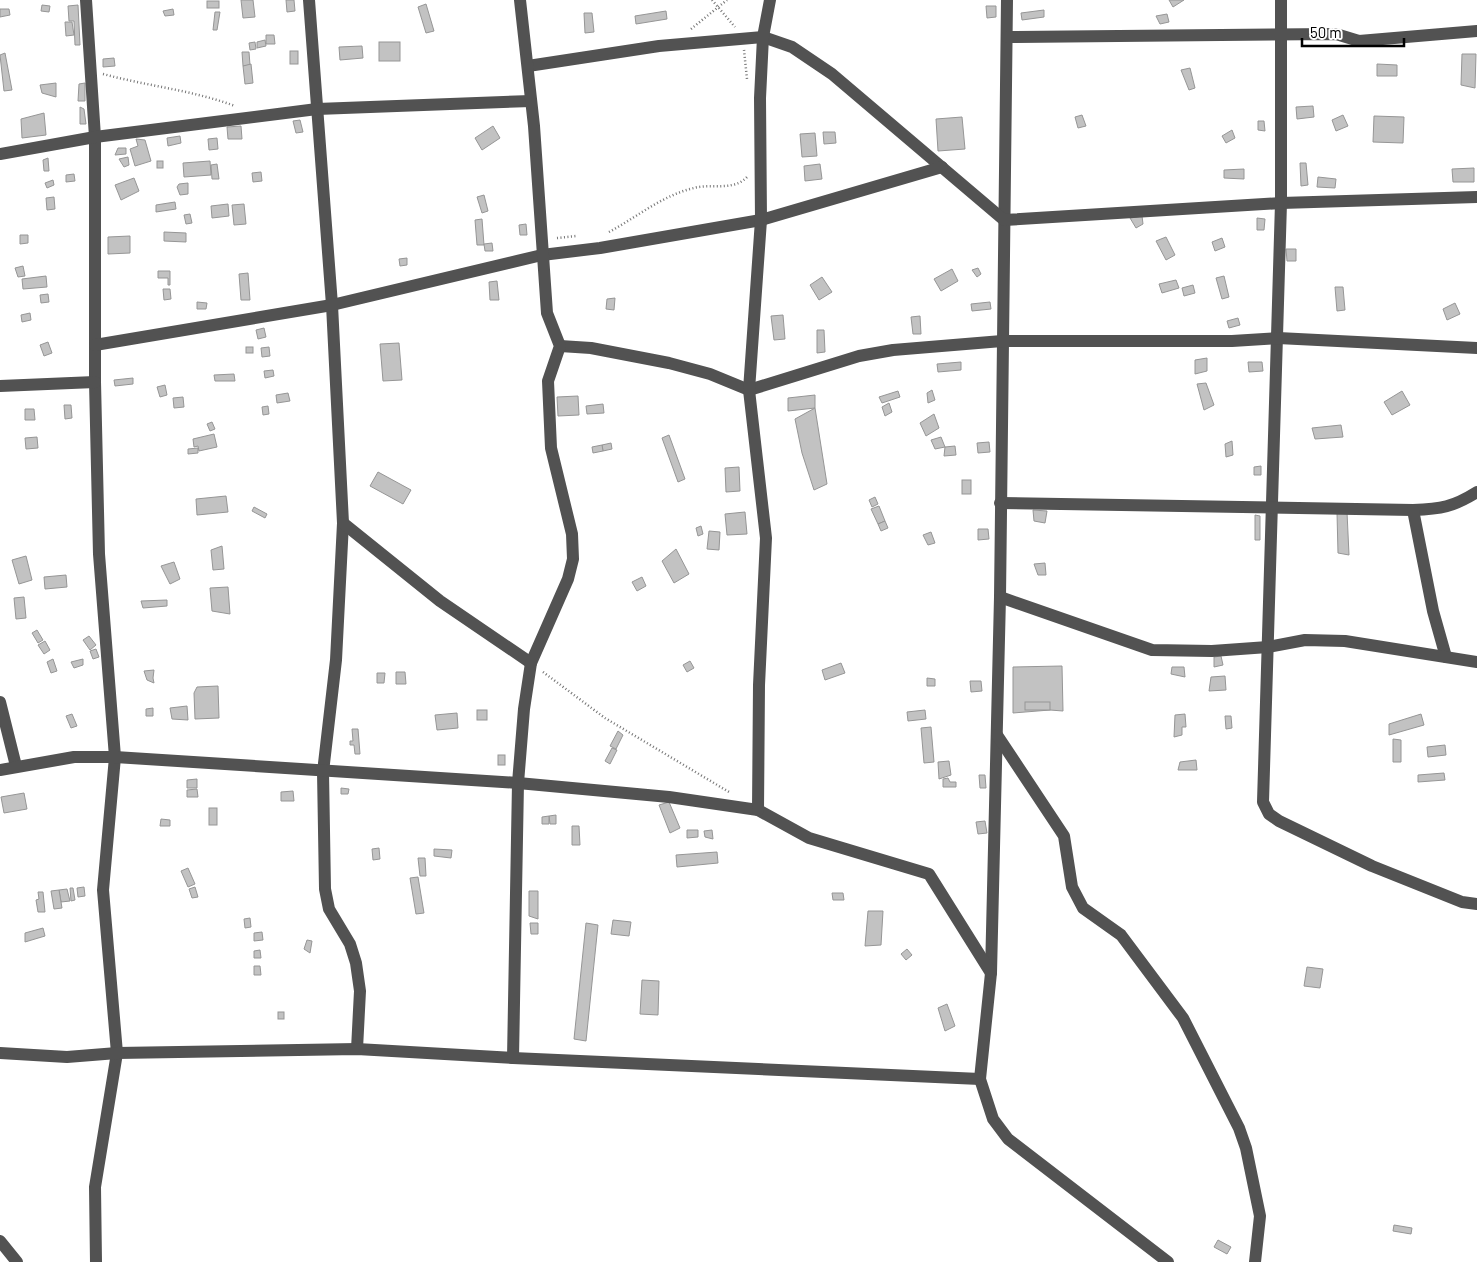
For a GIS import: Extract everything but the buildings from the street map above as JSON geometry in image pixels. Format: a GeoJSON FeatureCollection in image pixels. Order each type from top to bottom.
{"type":"FeatureCollection","features":[{"type":"Feature","properties":{"kind":"street"},"geometry":{"type":"LineString","coordinates":[[86,0],[92,70],[94,137],[95,382],[99,554],[114,757],[103,890],[117,1053],[96,1188],[96,1262]]}},
{"type":"Feature","properties":{"kind":"street"},"geometry":{"type":"LineString","coordinates":[[309,0],[332,305],[343,523],[336,660],[322,772],[325,889],[329,909],[350,944],[356,963],[360,991],[357,1049]]}},
{"type":"Feature","properties":{"kind":"street"},"geometry":{"type":"LineString","coordinates":[[513,1058],[518,783],[524,709],[532,663],[568,579],[573,559],[572,534],[552,448],[548,381],[560,346],[548,313],[528,66],[520,0]]}},
{"type":"Feature","properties":{"kind":"street"},"geometry":{"type":"LineString","coordinates":[[758,810],[759,685],[766,538],[749,390],[761,220],[760,98],[763,37],[770,0]]}},
{"type":"Feature","properties":{"kind":"street"},"geometry":{"type":"LineString","coordinates":[[1007,0],[997,735],[991,973],[980,1079],[993,1119],[1008,1139],[1168,1262]]}},
{"type":"Feature","properties":{"kind":"street"},"geometry":{"type":"LineString","coordinates":[[1281,0],[1281,203],[1278,338],[1263,802],[1269,814],[1279,821],[1372,866],[1462,902],[1477,904]]}},
{"type":"Feature","properties":{"kind":"street"},"geometry":{"type":"LineString","coordinates":[[1007,37],[1280,33],[1336,34],[1359,41],[1477,31]]}},
{"type":"Feature","properties":{"kind":"street"},"geometry":{"type":"LineString","coordinates":[[528,66],[669,45],[763,37],[792,47],[832,74],[1004,220],[1281,203],[1477,196]]}},
{"type":"Feature","properties":{"kind":"street"},"geometry":{"type":"LineString","coordinates":[[0,154],[94,137],[317,109],[531,101]]}},
{"type":"Feature","properties":{"kind":"street"},"geometry":{"type":"LineString","coordinates":[[95,345],[332,305],[542,255],[600,248],[761,220],[942,167]]}},
{"type":"Feature","properties":{"kind":"street"},"geometry":{"type":"LineString","coordinates":[[560,346],[591,348],[669,363],[710,374],[749,390],[859,356],[893,350],[1002,340],[1232,340],[1278,338],[1477,348]]}},
{"type":"Feature","properties":{"kind":"street"},"geometry":{"type":"LineString","coordinates":[[0,386],[95,382]]}},
{"type":"Feature","properties":{"kind":"street"},"geometry":{"type":"LineString","coordinates":[[1000,503],[1440,510],[1451,507],[1477,492]]}},
{"type":"Feature","properties":{"kind":"street"},"geometry":{"type":"LineString","coordinates":[[1413,510],[1433,611],[1446,657]]}},
{"type":"Feature","properties":{"kind":"street"},"geometry":{"type":"LineString","coordinates":[[343,523],[440,601],[532,663]]}},
{"type":"Feature","properties":{"kind":"street"},"geometry":{"type":"LineString","coordinates":[[1000,597],[1152,650],[1212,651],[1268,648],[1306,640],[1377,645],[1477,662]]}},
{"type":"Feature","properties":{"kind":"street"},"geometry":{"type":"LineString","coordinates":[[0,702],[16,766]]}},
{"type":"Feature","properties":{"kind":"street"},"geometry":{"type":"LineString","coordinates":[[997,735],[1058,824],[1066,841],[1072,887],[1083,908],[1121,935],[1183,1018],[1238,1128],[1246,1148],[1260,1216],[1255,1262]]}},
{"type":"Feature","properties":{"kind":"street"},"geometry":{"type":"LineString","coordinates":[[0,770],[74,757],[114,757],[322,772],[518,783],[669,797],[758,810],[809,838],[929,874],[991,973]]}},
{"type":"Feature","properties":{"kind":"street"},"geometry":{"type":"LineString","coordinates":[[0,1053],[67,1056],[117,1053],[357,1049],[980,1079]]}},
{"type":"Feature","properties":{"kind":"street"},"geometry":{"type":"LineString","coordinates":[[0,1241],[17,1262]]}},
{"type":"Feature","properties":{"kind":"path"},"geometry":{"type":"LineString","coordinates":[[712,0],[744,39],[747,85]]}},
{"type":"Feature","properties":{"kind":"path"},"geometry":{"type":"LineString","coordinates":[[669,45],[727,0]]}},
{"type":"Feature","properties":{"kind":"path"},"geometry":{"type":"LineString","coordinates":[[92,70],[132,82],[206,95],[239,107]]}},
{"type":"Feature","properties":{"kind":"path"},"geometry":{"type":"LineString","coordinates":[[607,234],[672,194],[696,187],[728,187],[748,178],[750,170]]}},
{"type":"Feature","properties":{"kind":"path"},"geometry":{"type":"LineString","coordinates":[[557,238],[577,236]]}},
{"type":"Feature","properties":{"kind":"path"},"geometry":{"type":"LineString","coordinates":[[532,663],[605,718],[734,795]]}}]}
